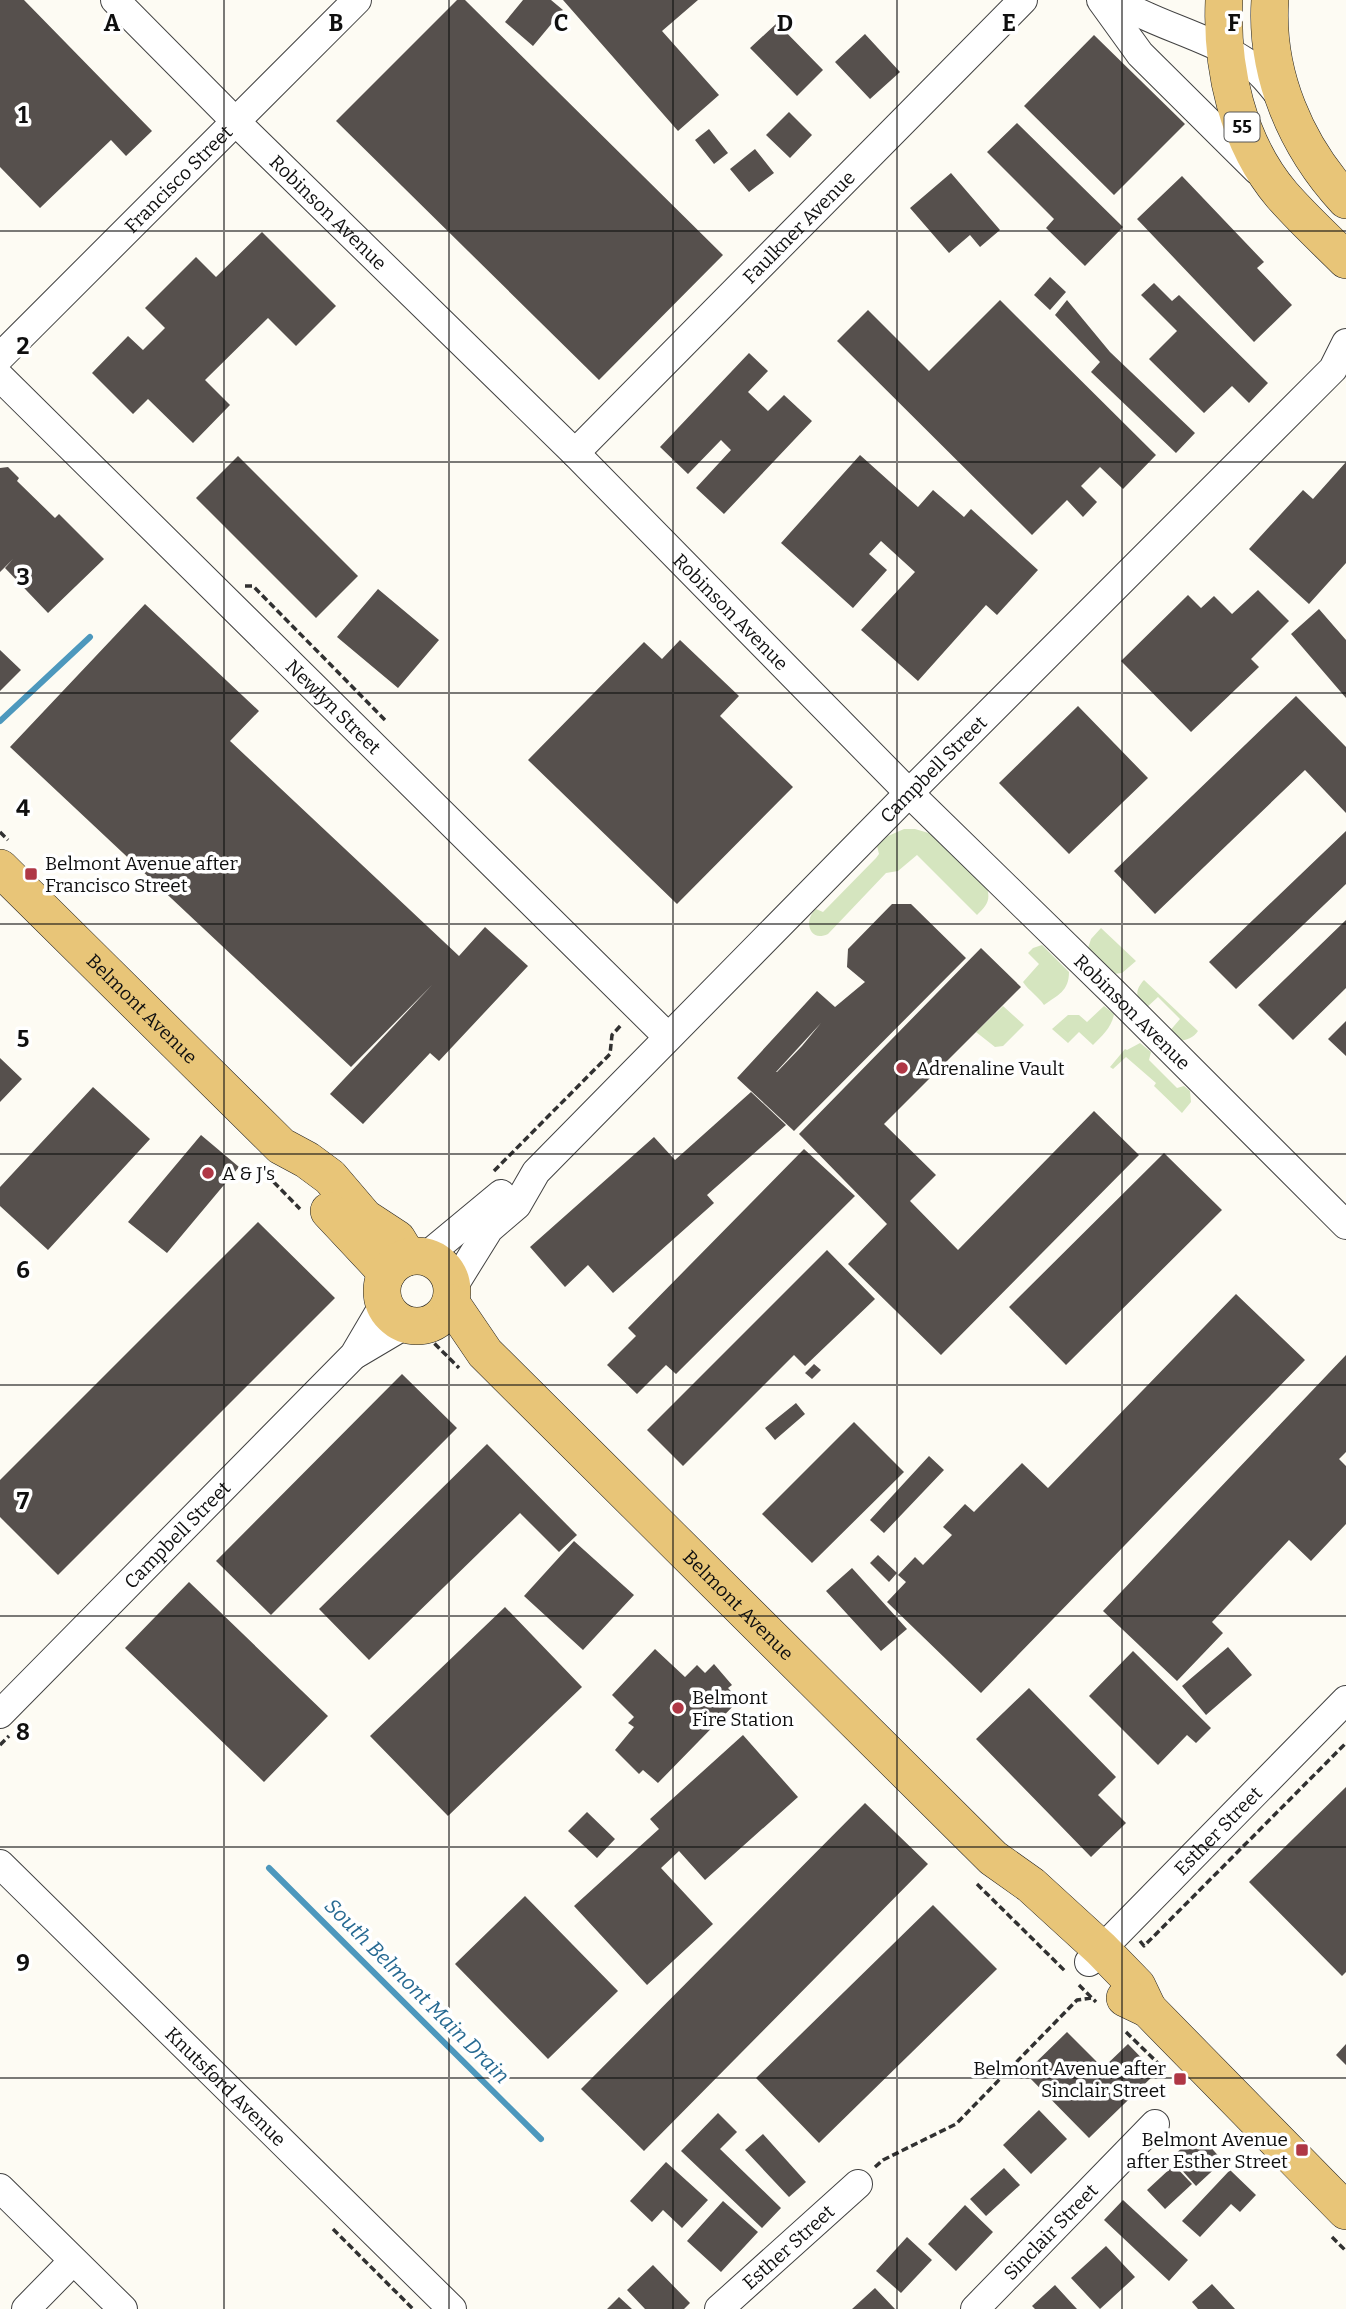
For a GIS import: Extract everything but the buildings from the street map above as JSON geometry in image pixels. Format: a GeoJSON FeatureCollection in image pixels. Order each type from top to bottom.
{"type":"FeatureCollection","features":[{"type":"Feature","properties":{"kind":"main road","name":"55"},"geometry":{"type":"LineString","coordinates":[[1224,0],[1225,50],[1232,94],[1242,127],[1257,157],[1281,194],[1346,260]]}},
{"type":"Feature","properties":{"kind":"main road","name":"55"},"geometry":{"type":"LineString","coordinates":[[1270,0],[1270,40],[1284,102],[1312,157],[1346,200]]}},
{"type":"Feature","properties":{"kind":"main road","name":"Belmont Avenue"},"geometry":{"type":"LineString","coordinates":[[5,855],[284,1148],[296,1177],[485,1353],[993,1858],[1119,1955],[1148,2009],[1346,2211]]}},
{"type":"Feature","properties":{"kind":"street","name":"Robinson Avenue"},"geometry":{"type":"LineString","coordinates":[[116,0],[235,121],[575,453],[909,793],[1346,1225]]}},
{"type":"Feature","properties":{"kind":"street","name":"Francisco Street"},"geometry":{"type":"LineString","coordinates":[[0,358],[358,0]]}},
{"type":"Feature","properties":{"kind":"street"},"geometry":{"type":"LineString","coordinates":[[1101,0],[1140,54],[1281,194]]}},
{"type":"Feature","properties":{"kind":"street"},"geometry":{"type":"LineString","coordinates":[[1114,0],[1248,62],[1268,81],[1284,102]]}},
{"type":"Feature","properties":{"kind":"street","name":"Faulkner Avenue"},"geometry":{"type":"LineString","coordinates":[[575,453],[1022,3]]}},
{"type":"Feature","properties":{"kind":"street","name":"Campbell Street"},"geometry":{"type":"LineString","coordinates":[[0,1714],[418,1291],[517,1205],[536,1172],[667,1037],[909,793],[1340,367],[1346,343]]}},
{"type":"Feature","properties":{"kind":"street","name":"Newlyn Street"},"geometry":{"type":"LineString","coordinates":[[0,377],[667,1037]]}},
{"type":"Feature","properties":{"kind":"street","name":"Campbell Street"},"geometry":{"type":"LineString","coordinates":[[418,1291],[505,1191],[536,1172]]}},
{"type":"Feature","properties":{"kind":"street","name":"Esther Street"},"geometry":{"type":"LineString","coordinates":[[1119,1955],[1346,1700]]}},
{"type":"Feature","properties":{"kind":"street","name":"Knutsford Avenue"},"geometry":{"type":"LineString","coordinates":[[0,1864],[452,2309]]}},
{"type":"Feature","properties":{"kind":"street","name":"Sinclair Street"},"geometry":{"type":"LineString","coordinates":[[975,2309],[1155,2124]]}},
{"type":"Feature","properties":{"kind":"street","name":"Esther Street"},"geometry":{"type":"LineString","coordinates":[[719,2309],[858,2184]]}},
{"type":"Feature","properties":{"kind":"street"},"geometry":{"type":"LineString","coordinates":[[0,2188],[123,2309]]}},
{"type":"Feature","properties":{"kind":"street"},"geometry":{"type":"LineString","coordinates":[[26,2309],[74,2261]]}},
{"type":"Feature","properties":{"kind":"path"},"geometry":{"type":"LineString","coordinates":[[241,586],[253,586],[390,725]]}},
{"type":"Feature","properties":{"kind":"path"},"geometry":{"type":"LineString","coordinates":[[0,832],[5,855]]}},
{"type":"Feature","properties":{"kind":"path"},"geometry":{"type":"LineString","coordinates":[[487,1177],[610,1054],[612,1035],[637,1007]]}},
{"type":"Feature","properties":{"kind":"path"},"geometry":{"type":"LineString","coordinates":[[883,2160],[956,2124],[1077,2000],[1091,1997],[1119,1955],[1346,1743]]}},
{"type":"Feature","properties":{"kind":"green space"},"geometry":{"type":"Polygon","coordinates":[[[904,829],[932,834],[987,888],[988,900],[983,909],[977,915],[917,855],[898,871],[886,873],[828,934],[821,936],[812,933],[809,924],[816,909],[823,912],[876,858],[879,854],[877,846],[888,836],[904,829]]]}},
{"type":"Feature","properties":{"kind":"green space"},"geometry":{"type":"Polygon","coordinates":[[[1101,928],[1136,961],[1122,973],[1113,974],[1088,948],[1091,939],[1101,928]]]}},
{"type":"Feature","properties":{"kind":"green space"},"geometry":{"type":"Polygon","coordinates":[[[1042,945],[1069,972],[1065,988],[1044,1005],[1023,982],[1039,964],[1028,953],[1042,945]]]}},
{"type":"Feature","properties":{"kind":"green space"},"geometry":{"type":"Polygon","coordinates":[[[1144,980],[1198,1031],[1194,1035],[1179,1041],[1168,1033],[1180,1019],[1158,997],[1145,1009],[1137,995],[1144,980]]]}},
{"type":"Feature","properties":{"kind":"green space"},"geometry":{"type":"Polygon","coordinates":[[[1003,1006],[1024,1025],[1003,1046],[995,1047],[976,1032],[1003,1006]]]}},
{"type":"Feature","properties":{"kind":"green space"},"geometry":{"type":"Polygon","coordinates":[[[1104,1006],[1114,1014],[1113,1019],[1093,1045],[1079,1032],[1068,1043],[1052,1029],[1068,1015],[1079,1015],[1087,1022],[1104,1006]]]}},
{"type":"Feature","properties":{"kind":"green space"},"geometry":{"type":"Polygon","coordinates":[[[1140,1043],[1151,1052],[1149,1060],[1177,1088],[1184,1086],[1190,1091],[1191,1102],[1182,1113],[1154,1086],[1156,1083],[1126,1057],[1113,1069],[1110,1067],[1125,1049],[1140,1043]]]}},
{"type":"Feature","properties":{"kind":"waterway"},"geometry":{"type":"LineString","coordinates":[[0,721],[90,637]]}},
{"type":"Feature","properties":{"kind":"waterway","name":"South Belmont Main Drain"},"geometry":{"type":"LineString","coordinates":[[269,1868],[541,2139]]}},
{"type":"Feature","properties":{"kind":"place","name":"Belmont Avenue after Francisco Street"},"geometry":{"type":"Point","coordinates":[31,874]}},
{"type":"Feature","properties":{"kind":"place","name":"Adrenaline Vault"},"geometry":{"type":"Point","coordinates":[902,1068]}},
{"type":"Feature","properties":{"kind":"place","name":"A & J's"},"geometry":{"type":"Point","coordinates":[208,1173]}},
{"type":"Feature","properties":{"kind":"place","name":"Belmont Fire Station"},"geometry":{"type":"Point","coordinates":[678,1708]}},
{"type":"Feature","properties":{"kind":"place","name":"Belmont Avenue after Sinclair Street"},"geometry":{"type":"Point","coordinates":[1180,2079]}},
{"type":"Feature","properties":{"kind":"place","name":"Belmont Avenue after Esther Street"},"geometry":{"type":"Point","coordinates":[1302,2150]}}]}
